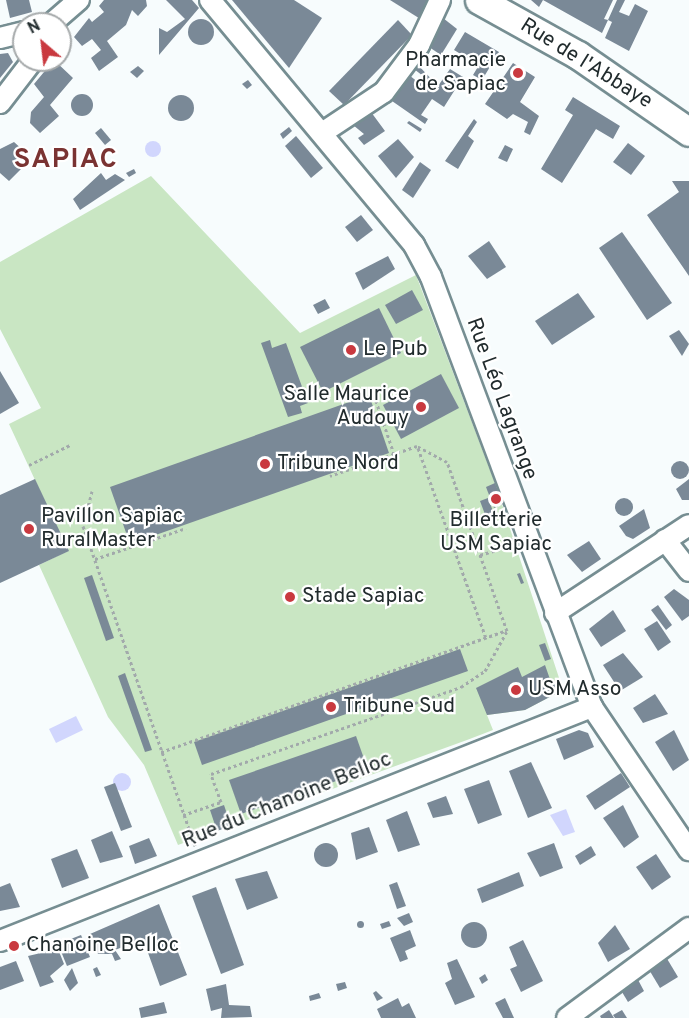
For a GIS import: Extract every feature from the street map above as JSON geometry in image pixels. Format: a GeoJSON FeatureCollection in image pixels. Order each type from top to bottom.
{"type":"FeatureCollection","features":[{"type":"Feature","properties":{"kind":"main road","name":"Rue de l'Abbaye"},"geometry":{"type":"LineString","coordinates":[[479,0],[584,58],[689,132]]}},
{"type":"Feature","properties":{"kind":"street"},"geometry":{"type":"LineString","coordinates":[[67,12],[80,0]]}},
{"type":"Feature","properties":{"kind":"street","name":"Rue Léo Lagrange"},"geometry":{"type":"LineString","coordinates":[[210,0],[414,245],[431,277],[526,540],[592,706],[689,850]]}},
{"type":"Feature","properties":{"kind":"street"},"geometry":{"type":"LineString","coordinates":[[322,134],[384,92],[419,45],[440,0]]}},
{"type":"Feature","properties":{"kind":"street"},"geometry":{"type":"LineString","coordinates":[[0,103],[24,72]]}},
{"type":"Feature","properties":{"kind":"street"},"geometry":{"type":"LineString","coordinates":[[555,613],[689,525]]}},
{"type":"Feature","properties":{"kind":"street"},"geometry":{"type":"LineString","coordinates":[[666,540],[689,571]]}},
{"type":"Feature","properties":{"kind":"street","name":"Rue du Chanoine Belloc"},"geometry":{"type":"LineString","coordinates":[[0,940],[592,706]]}},
{"type":"Feature","properties":{"kind":"street"},"geometry":{"type":"LineString","coordinates":[[567,1018],[689,928]]}},
{"type":"Feature","properties":{"kind":"path"},"geometry":{"type":"LineString","coordinates":[[372,389],[394,454]]}},
{"type":"Feature","properties":{"kind":"path"},"geometry":{"type":"LineString","coordinates":[[29,465],[70,446]]}},
{"type":"Feature","properties":{"kind":"path"},"geometry":{"type":"LineString","coordinates":[[417,446],[486,638]]}},
{"type":"Feature","properties":{"kind":"path"},"geometry":{"type":"LineString","coordinates":[[183,815],[221,802],[211,774],[461,687],[485,671],[507,631],[447,462],[417,446],[330,476]]}},
{"type":"Feature","properties":{"kind":"path"},"geometry":{"type":"LineString","coordinates":[[92,491],[83,526],[193,840]]}},
{"type":"Feature","properties":{"kind":"path"},"geometry":{"type":"LineString","coordinates":[[94,559],[186,528]]}},
{"type":"Feature","properties":{"kind":"path"},"geometry":{"type":"LineString","coordinates":[[480,555],[526,540]]}},
{"type":"Feature","properties":{"kind":"path"},"geometry":{"type":"LineString","coordinates":[[161,752],[507,631]]}},
{"type":"Feature","properties":{"kind":"green space"},"geometry":{"type":"Polygon","coordinates":[[[151,176],[300,333],[416,275],[495,483],[563,690],[525,710],[487,715],[493,730],[178,845],[144,765],[108,717],[39,565],[68,551],[9,424],[41,408],[0,329],[0,262],[151,176]]]}},
{"type":"Feature","properties":{"kind":"water"},"geometry":{"type":"Polygon","coordinates":[[[153,141],[159,143],[161,149],[159,155],[153,157],[147,155],[145,149],[147,143],[153,141]]]}},
{"type":"Feature","properties":{"kind":"water"},"geometry":{"type":"Polygon","coordinates":[[[76,716],[83,730],[56,743],[49,729],[76,716]]]}},
{"type":"Feature","properties":{"kind":"water"},"geometry":{"type":"Polygon","coordinates":[[[122,773],[128,776],[131,782],[128,788],[122,791],[116,788],[113,782],[116,776],[122,773]]]}},
{"type":"Feature","properties":{"kind":"water"},"geometry":{"type":"Polygon","coordinates":[[[566,809],[575,832],[563,836],[550,815],[566,809]]]}},
{"type":"Feature","properties":{"kind":"building"},"geometry":{"type":"Polygon","coordinates":[[[6,0],[29,0],[32,12],[12,12],[10,18],[6,0]]]}},
{"type":"Feature","properties":{"kind":"building"},"geometry":{"type":"Polygon","coordinates":[[[104,0],[146,0],[147,6],[138,16],[132,10],[126,25],[107,41],[118,57],[99,71],[91,58],[101,50],[92,39],[82,46],[74,37],[89,18],[92,22],[104,12],[99,6],[104,0]]]}},
{"type":"Feature","properties":{"kind":"building"},"geometry":{"type":"Polygon","coordinates":[[[166,0],[192,0],[199,8],[159,55],[159,28],[167,32],[185,19],[166,0]]]}},
{"type":"Feature","properties":{"kind":"building"},"geometry":{"type":"Polygon","coordinates":[[[232,0],[294,0],[322,18],[289,68],[232,0]]]}},
{"type":"Feature","properties":{"kind":"building"},"geometry":{"type":"Polygon","coordinates":[[[390,0],[429,0],[422,20],[390,0]]]}},
{"type":"Feature","properties":{"kind":"building"},"geometry":{"type":"Polygon","coordinates":[[[531,0],[543,0],[539,7],[531,0]]]}},
{"type":"Feature","properties":{"kind":"building"},"geometry":{"type":"Polygon","coordinates":[[[543,0],[613,0],[604,19],[608,20],[602,33],[543,0]]]}},
{"type":"Feature","properties":{"kind":"building"},"geometry":{"type":"Polygon","coordinates":[[[617,0],[625,0],[619,12],[629,16],[635,4],[648,11],[629,51],[605,38],[612,22],[608,20],[617,0]]]}},
{"type":"Feature","properties":{"kind":"building"},"geometry":{"type":"Polygon","coordinates":[[[443,18],[457,29],[441,55],[429,47],[443,18]]]}},
{"type":"Feature","properties":{"kind":"building"},"geometry":{"type":"Polygon","coordinates":[[[201,19],[210,23],[214,32],[210,41],[201,45],[192,41],[188,32],[192,23],[201,19]]]}},
{"type":"Feature","properties":{"kind":"building"},"geometry":{"type":"Polygon","coordinates":[[[398,20],[412,35],[344,105],[329,91],[398,20]]]}},
{"type":"Feature","properties":{"kind":"building"},"geometry":{"type":"Polygon","coordinates":[[[465,32],[499,52],[482,80],[473,75],[479,65],[454,50],[465,32]]]}},
{"type":"Feature","properties":{"kind":"building"},"geometry":{"type":"Polygon","coordinates":[[[8,53],[12,63],[0,78],[0,54],[8,53]]]}},
{"type":"Feature","properties":{"kind":"building"},"geometry":{"type":"Polygon","coordinates":[[[513,63],[535,77],[520,102],[539,116],[530,135],[524,132],[528,122],[513,114],[507,119],[485,104],[513,63]]]}},
{"type":"Feature","properties":{"kind":"building"},"geometry":{"type":"Polygon","coordinates":[[[417,64],[438,86],[450,69],[463,77],[444,107],[432,99],[421,115],[428,119],[425,124],[392,101],[409,75],[419,83],[423,76],[414,69],[417,64]]]}},
{"type":"Feature","properties":{"kind":"building"},"geometry":{"type":"Polygon","coordinates":[[[138,66],[144,71],[137,78],[130,72],[138,66]]]}},
{"type":"Feature","properties":{"kind":"building"},"geometry":{"type":"Polygon","coordinates":[[[44,72],[67,72],[73,78],[50,105],[59,116],[40,133],[30,123],[31,112],[44,97],[34,84],[44,72]]]}},
{"type":"Feature","properties":{"kind":"building"},"geometry":{"type":"Polygon","coordinates":[[[248,80],[252,85],[247,89],[242,84],[248,80]]]}},
{"type":"Feature","properties":{"kind":"building"},"geometry":{"type":"Polygon","coordinates":[[[82,94],[90,97],[93,105],[90,113],[82,116],[74,113],[71,105],[74,97],[82,94]]]}},
{"type":"Feature","properties":{"kind":"building"},"geometry":{"type":"Polygon","coordinates":[[[181,95],[190,99],[194,108],[190,117],[181,121],[172,117],[168,108],[172,99],[181,95]]]}},
{"type":"Feature","properties":{"kind":"building"},"geometry":{"type":"Polygon","coordinates":[[[573,97],[620,126],[613,139],[596,129],[562,183],[541,169],[573,115],[565,110],[573,97]]]}},
{"type":"Feature","properties":{"kind":"building"},"geometry":{"type":"Polygon","coordinates":[[[371,112],[385,131],[364,145],[358,138],[364,134],[353,125],[371,112]]]}},
{"type":"Feature","properties":{"kind":"building"},"geometry":{"type":"Polygon","coordinates":[[[474,119],[477,122],[468,136],[474,141],[458,169],[445,161],[474,119]]]}},
{"type":"Feature","properties":{"kind":"building"},"geometry":{"type":"Polygon","coordinates":[[[409,121],[422,129],[420,132],[407,123],[409,121]]]}},
{"type":"Feature","properties":{"kind":"building"},"geometry":{"type":"Polygon","coordinates":[[[289,127],[292,131],[283,139],[280,134],[289,127]]]}},
{"type":"Feature","properties":{"kind":"building"},"geometry":{"type":"Polygon","coordinates":[[[101,128],[111,140],[105,145],[95,133],[101,128]]]}},
{"type":"Feature","properties":{"kind":"building"},"geometry":{"type":"Polygon","coordinates":[[[296,136],[323,168],[311,178],[285,146],[296,136]]]}},
{"type":"Feature","properties":{"kind":"building"},"geometry":{"type":"Polygon","coordinates":[[[398,139],[414,157],[396,178],[378,156],[398,139]]]}},
{"type":"Feature","properties":{"kind":"building"},"geometry":{"type":"Polygon","coordinates":[[[14,142],[24,151],[15,164],[21,169],[9,181],[0,173],[0,149],[14,142]]]}},
{"type":"Feature","properties":{"kind":"building"},"geometry":{"type":"Polygon","coordinates":[[[628,143],[645,156],[631,175],[613,162],[628,143]]]}},
{"type":"Feature","properties":{"kind":"building"},"geometry":{"type":"Polygon","coordinates":[[[505,145],[513,149],[507,162],[498,158],[505,145]]]}},
{"type":"Feature","properties":{"kind":"building"},"geometry":{"type":"Polygon","coordinates":[[[420,162],[431,170],[413,198],[402,190],[420,162]]]}},
{"type":"Feature","properties":{"kind":"building"},"geometry":{"type":"Polygon","coordinates":[[[134,169],[136,173],[129,177],[126,173],[134,169]]]}},
{"type":"Feature","properties":{"kind":"building"},"geometry":{"type":"Polygon","coordinates":[[[101,173],[106,180],[115,174],[125,180],[80,210],[73,199],[101,173]]]}},
{"type":"Feature","properties":{"kind":"building"},"geometry":{"type":"Polygon","coordinates":[[[672,181],[689,181],[689,276],[647,215],[679,192],[672,181]]]}},
{"type":"Feature","properties":{"kind":"building"},"geometry":{"type":"Polygon","coordinates":[[[361,215],[373,230],[357,242],[345,227],[361,215]]]}},
{"type":"Feature","properties":{"kind":"building"},"geometry":{"type":"Polygon","coordinates":[[[622,232],[672,303],[647,320],[599,248],[622,232]]]}},
{"type":"Feature","properties":{"kind":"building"},"geometry":{"type":"Polygon","coordinates":[[[489,241],[506,267],[487,279],[468,256],[489,241]]]}},
{"type":"Feature","properties":{"kind":"building"},"geometry":{"type":"Polygon","coordinates":[[[388,256],[395,269],[363,290],[355,273],[388,256]]]}},
{"type":"Feature","properties":{"kind":"building"},"geometry":{"type":"Polygon","coordinates":[[[412,290],[423,310],[396,324],[385,305],[412,290]]]}},
{"type":"Feature","properties":{"kind":"building"},"geometry":{"type":"Polygon","coordinates":[[[578,293],[595,317],[552,345],[535,321],[578,293]]]}},
{"type":"Feature","properties":{"kind":"building"},"geometry":{"type":"Polygon","coordinates":[[[325,299],[330,308],[318,314],[313,305],[325,299]]]}},
{"type":"Feature","properties":{"kind":"building","name":"Le Pub"},"geometry":{"type":"Polygon","coordinates":[[[379,308],[401,353],[323,392],[300,347],[379,308]]]}},
{"type":"Feature","properties":{"kind":"building"},"geometry":{"type":"Polygon","coordinates":[[[679,330],[689,344],[682,356],[669,336],[679,330]]]}},
{"type":"Feature","properties":{"kind":"building"},"geometry":{"type":"Polygon","coordinates":[[[270,340],[272,348],[286,343],[308,403],[300,406],[302,413],[288,417],[261,343],[270,340]]]}},
{"type":"Feature","properties":{"kind":"building"},"geometry":{"type":"Polygon","coordinates":[[[0,371],[19,403],[0,414],[0,371]]]}},
{"type":"Feature","properties":{"kind":"building","name":"Salle Maurice Audouy"},"geometry":{"type":"Polygon","coordinates":[[[441,374],[459,408],[401,439],[383,405],[441,374]]]}},
{"type":"Feature","properties":{"kind":"building","name":"Tribune Nord"},"geometry":{"type":"Polygon","coordinates":[[[369,395],[389,453],[130,544],[110,487],[369,395]]]}},
{"type":"Feature","properties":{"kind":"building"},"geometry":{"type":"Polygon","coordinates":[[[680,461],[686,464],[689,470],[686,476],[680,479],[674,476],[671,470],[674,464],[680,461]]]}},
{"type":"Feature","properties":{"kind":"building","name":"Pavillon Sapiac RuralMaster"},"geometry":{"type":"Polygon","coordinates":[[[35,479],[69,551],[0,583],[0,495],[35,479]]]}},
{"type":"Feature","properties":{"kind":"building"},"geometry":{"type":"Polygon","coordinates":[[[689,479],[689,500],[682,500],[676,489],[689,479]]]}},
{"type":"Feature","properties":{"kind":"building","name":"Billetterie USM Sapiac"},"geometry":{"type":"Polygon","coordinates":[[[495,483],[503,504],[494,508],[486,487],[495,483]]]}},
{"type":"Feature","properties":{"kind":"building"},"geometry":{"type":"Polygon","coordinates":[[[488,498],[494,514],[486,517],[480,501],[488,498]]]}},
{"type":"Feature","properties":{"kind":"building"},"geometry":{"type":"Polygon","coordinates":[[[624,498],[630,501],[633,507],[630,513],[624,516],[618,513],[615,507],[618,501],[624,498]]]}},
{"type":"Feature","properties":{"kind":"building"},"geometry":{"type":"Polygon","coordinates":[[[644,509],[650,528],[633,539],[626,536],[619,526],[644,509]]]}},
{"type":"Feature","properties":{"kind":"building"},"geometry":{"type":"Polygon","coordinates":[[[513,538],[518,540],[520,545],[518,550],[513,552],[508,550],[506,545],[508,540],[513,538]]]}},
{"type":"Feature","properties":{"kind":"building"},"geometry":{"type":"Polygon","coordinates":[[[589,541],[601,559],[582,572],[567,555],[589,541]]]}},
{"type":"Feature","properties":{"kind":"building"},"geometry":{"type":"Polygon","coordinates":[[[520,573],[524,583],[521,584],[517,574],[520,573]]]}},
{"type":"Feature","properties":{"kind":"building"},"geometry":{"type":"Polygon","coordinates":[[[92,575],[114,638],[106,641],[84,578],[92,575]]]}},
{"type":"Feature","properties":{"kind":"building"},"geometry":{"type":"Polygon","coordinates":[[[674,589],[689,600],[689,616],[682,621],[664,597],[674,589]]]}},
{"type":"Feature","properties":{"kind":"building"},"geometry":{"type":"Polygon","coordinates":[[[658,605],[672,625],[666,630],[651,610],[658,605]]]}},
{"type":"Feature","properties":{"kind":"building"},"geometry":{"type":"Polygon","coordinates":[[[613,610],[626,631],[601,647],[589,629],[613,610]]]}},
{"type":"Feature","properties":{"kind":"building"},"geometry":{"type":"Polygon","coordinates":[[[657,621],[671,642],[658,651],[644,629],[657,621]]]}},
{"type":"Feature","properties":{"kind":"building"},"geometry":{"type":"Polygon","coordinates":[[[545,643],[551,659],[545,661],[539,645],[545,643]]]}},
{"type":"Feature","properties":{"kind":"building","name":"Tribune Sud"},"geometry":{"type":"Polygon","coordinates":[[[460,649],[468,671],[202,765],[194,742],[460,649]]]}},
{"type":"Feature","properties":{"kind":"building"},"geometry":{"type":"Polygon","coordinates":[[[623,653],[643,677],[620,691],[603,665],[623,653]]]}},
{"type":"Feature","properties":{"kind":"building","name":"USM Asso"},"geometry":{"type":"Polygon","coordinates":[[[545,665],[552,685],[561,682],[563,690],[525,710],[487,715],[476,688],[518,667],[522,677],[545,665]]]}},
{"type":"Feature","properties":{"kind":"building"},"geometry":{"type":"Polygon","coordinates":[[[125,673],[152,750],[145,752],[118,676],[125,673]]]}},
{"type":"Feature","properties":{"kind":"building"},"geometry":{"type":"Polygon","coordinates":[[[655,694],[668,714],[643,723],[633,708],[655,694]]]}},
{"type":"Feature","properties":{"kind":"building"},"geometry":{"type":"Polygon","coordinates":[[[579,730],[588,733],[594,747],[564,760],[556,739],[579,730]]]}},
{"type":"Feature","properties":{"kind":"building"},"geometry":{"type":"Polygon","coordinates":[[[674,730],[689,760],[673,771],[655,742],[674,730]]]}},
{"type":"Feature","properties":{"kind":"building"},"geometry":{"type":"Polygon","coordinates":[[[356,736],[368,770],[241,814],[229,780],[356,736]]]}},
{"type":"Feature","properties":{"kind":"building"},"geometry":{"type":"Polygon","coordinates":[[[531,762],[552,808],[528,818],[509,771],[531,762]]]}},
{"type":"Feature","properties":{"kind":"building"},"geometry":{"type":"Polygon","coordinates":[[[621,773],[630,787],[595,810],[586,796],[621,773]]]}},
{"type":"Feature","properties":{"kind":"building"},"geometry":{"type":"Polygon","coordinates":[[[489,780],[502,815],[478,824],[464,789],[489,780]]]}},
{"type":"Feature","properties":{"kind":"building"},"geometry":{"type":"Polygon","coordinates":[[[115,783],[132,827],[121,831],[104,787],[115,783]]]}},
{"type":"Feature","properties":{"kind":"building"},"geometry":{"type":"Polygon","coordinates":[[[446,796],[453,814],[433,818],[427,803],[446,796]]]}},
{"type":"Feature","properties":{"kind":"building"},"geometry":{"type":"Polygon","coordinates":[[[224,805],[231,826],[217,831],[210,810],[224,805]]]}},
{"type":"Feature","properties":{"kind":"building"},"geometry":{"type":"Polygon","coordinates":[[[623,805],[639,837],[624,848],[603,818],[623,805]]]}},
{"type":"Feature","properties":{"kind":"building"},"geometry":{"type":"Polygon","coordinates":[[[407,811],[420,845],[398,852],[386,820],[407,811]]]}},
{"type":"Feature","properties":{"kind":"building"},"geometry":{"type":"Polygon","coordinates":[[[369,827],[378,852],[356,860],[351,833],[369,827]]]}},
{"type":"Feature","properties":{"kind":"building"},"geometry":{"type":"Polygon","coordinates":[[[112,831],[123,857],[100,863],[91,840],[112,831]]]}},
{"type":"Feature","properties":{"kind":"building"},"geometry":{"type":"Polygon","coordinates":[[[149,838],[157,856],[135,864],[129,846],[149,838]]]}},
{"type":"Feature","properties":{"kind":"building"},"geometry":{"type":"Polygon","coordinates":[[[326,843],[335,846],[338,855],[335,864],[326,867],[317,864],[314,855],[317,846],[326,843]]]}},
{"type":"Feature","properties":{"kind":"building"},"geometry":{"type":"Polygon","coordinates":[[[554,843],[563,868],[540,877],[527,853],[554,843]]]}},
{"type":"Feature","properties":{"kind":"building"},"geometry":{"type":"Polygon","coordinates":[[[591,846],[596,855],[580,865],[575,856],[591,846]]]}},
{"type":"Feature","properties":{"kind":"building"},"geometry":{"type":"Polygon","coordinates":[[[77,849],[89,878],[62,888],[51,859],[77,849]]]}},
{"type":"Feature","properties":{"kind":"building"},"geometry":{"type":"Polygon","coordinates":[[[656,854],[671,877],[652,890],[636,867],[656,854]]]}},
{"type":"Feature","properties":{"kind":"building"},"geometry":{"type":"Polygon","coordinates":[[[267,871],[278,898],[247,910],[235,879],[267,871]]]}},
{"type":"Feature","properties":{"kind":"building"},"geometry":{"type":"Polygon","coordinates":[[[519,872],[524,886],[482,903],[477,889],[519,872]]]}},
{"type":"Feature","properties":{"kind":"building"},"geometry":{"type":"Polygon","coordinates":[[[397,882],[406,906],[397,909],[389,885],[397,882]]]}},
{"type":"Feature","properties":{"kind":"building"},"geometry":{"type":"Polygon","coordinates":[[[10,883],[20,907],[0,911],[0,887],[10,883]]]}},
{"type":"Feature","properties":{"kind":"building"},"geometry":{"type":"Polygon","coordinates":[[[216,887],[244,965],[221,974],[192,896],[216,887]]]}},
{"type":"Feature","properties":{"kind":"building"},"geometry":{"type":"Polygon","coordinates":[[[159,904],[187,975],[160,986],[143,939],[115,950],[121,959],[115,961],[112,954],[98,954],[90,934],[159,904]]]}},
{"type":"Feature","properties":{"kind":"building"},"geometry":{"type":"Polygon","coordinates":[[[409,913],[413,922],[404,926],[397,918],[409,913]]]}},
{"type":"Feature","properties":{"kind":"building"},"geometry":{"type":"Polygon","coordinates":[[[360,920],[364,924],[360,928],[356,924],[360,920]]]}},
{"type":"Feature","properties":{"kind":"building"},"geometry":{"type":"Polygon","coordinates":[[[389,921],[391,926],[382,929],[380,924],[389,921]]]}},
{"type":"Feature","properties":{"kind":"building"},"geometry":{"type":"Polygon","coordinates":[[[474,922],[483,926],[487,935],[483,944],[474,948],[465,944],[461,935],[465,926],[474,922]]]}},
{"type":"Feature","properties":{"kind":"building"},"geometry":{"type":"Polygon","coordinates":[[[615,925],[630,949],[608,962],[598,943],[615,925]]]}},
{"type":"Feature","properties":{"kind":"building"},"geometry":{"type":"Polygon","coordinates":[[[410,930],[416,946],[405,951],[408,959],[400,962],[390,938],[410,930]]]}},
{"type":"Feature","properties":{"kind":"building"},"geometry":{"type":"Polygon","coordinates":[[[81,935],[90,957],[67,966],[58,944],[81,935]]]}},
{"type":"Feature","properties":{"kind":"building"},"geometry":{"type":"Polygon","coordinates":[[[523,940],[543,981],[521,992],[510,969],[517,966],[509,947],[523,940]]]}},
{"type":"Feature","properties":{"kind":"building"},"geometry":{"type":"Polygon","coordinates":[[[58,949],[64,964],[50,976],[54,982],[40,987],[28,956],[58,949]]]}},
{"type":"Feature","properties":{"kind":"building"},"geometry":{"type":"Polygon","coordinates":[[[666,957],[678,977],[660,988],[648,968],[666,957]]]}},
{"type":"Feature","properties":{"kind":"building"},"geometry":{"type":"Polygon","coordinates":[[[457,959],[475,997],[455,1005],[445,983],[452,979],[447,963],[457,959]]]}},
{"type":"Feature","properties":{"kind":"building"},"geometry":{"type":"Polygon","coordinates":[[[16,961],[24,981],[0,990],[0,967],[16,961]]]}},
{"type":"Feature","properties":{"kind":"building"},"geometry":{"type":"Polygon","coordinates":[[[97,967],[101,975],[96,977],[93,969],[97,967]]]}},
{"type":"Feature","properties":{"kind":"building"},"geometry":{"type":"Polygon","coordinates":[[[72,968],[78,983],[70,991],[64,980],[72,968]]]}},
{"type":"Feature","properties":{"kind":"building"},"geometry":{"type":"Polygon","coordinates":[[[485,974],[488,980],[482,984],[479,978],[485,974]]]}},
{"type":"Feature","properties":{"kind":"building"},"geometry":{"type":"Polygon","coordinates":[[[636,976],[644,991],[628,1002],[619,987],[636,976]]]}},
{"type":"Feature","properties":{"kind":"building"},"geometry":{"type":"Polygon","coordinates":[[[345,982],[347,988],[338,991],[336,984],[345,982]]]}},
{"type":"Feature","properties":{"kind":"building"},"geometry":{"type":"Polygon","coordinates":[[[226,984],[229,1005],[250,1006],[252,1017],[221,1018],[222,1008],[211,1011],[206,989],[226,984]]]}},
{"type":"Feature","properties":{"kind":"building"},"geometry":{"type":"Polygon","coordinates":[[[376,991],[383,998],[377,1001],[373,993],[376,991]]]}},
{"type":"Feature","properties":{"kind":"building"},"geometry":{"type":"Polygon","coordinates":[[[319,993],[321,998],[310,1001],[309,996],[319,993]]]}},
{"type":"Feature","properties":{"kind":"building"},"geometry":{"type":"Polygon","coordinates":[[[398,998],[402,1007],[409,1003],[416,1018],[381,1018],[377,1009],[398,998]]]}},
{"type":"Feature","properties":{"kind":"building"},"geometry":{"type":"Polygon","coordinates":[[[505,998],[514,1018],[503,1018],[495,1003],[505,998]]]}},
{"type":"Feature","properties":{"kind":"building"},"geometry":{"type":"Polygon","coordinates":[[[164,1002],[167,1013],[141,1018],[139,1008],[164,1002]]]}},
{"type":"Feature","properties":{"kind":"building"},"geometry":{"type":"Polygon","coordinates":[[[609,1010],[614,1018],[601,1018],[600,1016],[609,1010]]]}},
{"type":"Feature","properties":{"kind":"building"},"geometry":{"type":"Polygon","coordinates":[[[622,1010],[627,1018],[615,1018],[613,1015],[622,1010]]]}},
{"type":"Feature","properties":{"kind":"place","name":"Pharmacie de Sapiac"},"geometry":{"type":"Point","coordinates":[518,73]}},
{"type":"Feature","properties":{"kind":"place","name":"Le Pub"},"geometry":{"type":"Point","coordinates":[351,350]}},
{"type":"Feature","properties":{"kind":"place","name":"Salle Maurice Audouy"},"geometry":{"type":"Point","coordinates":[421,407]}},
{"type":"Feature","properties":{"kind":"place","name":"Tribune Nord"},"geometry":{"type":"Point","coordinates":[265,464]}},
{"type":"Feature","properties":{"kind":"place","name":"Billetterie USM Sapiac"},"geometry":{"type":"Point","coordinates":[496,499]}},
{"type":"Feature","properties":{"kind":"place","name":"Pavillon Sapiac RuralMaster"},"geometry":{"type":"Point","coordinates":[29,529]}},
{"type":"Feature","properties":{"kind":"place","name":"Stade Sapiac"},"geometry":{"type":"Point","coordinates":[290,597]}},
{"type":"Feature","properties":{"kind":"place","name":"USM Asso"},"geometry":{"type":"Point","coordinates":[516,690]}},
{"type":"Feature","properties":{"kind":"place","name":"Tribune Sud"},"geometry":{"type":"Point","coordinates":[331,707]}},
{"type":"Feature","properties":{"kind":"place","name":"Chanoine Belloc"},"geometry":{"type":"Point","coordinates":[14,946]}},
{"type":"Feature","properties":{"kind":"district","name":"SAPIAC"},"geometry":{"type":"Point","coordinates":[66,161]}}]}
